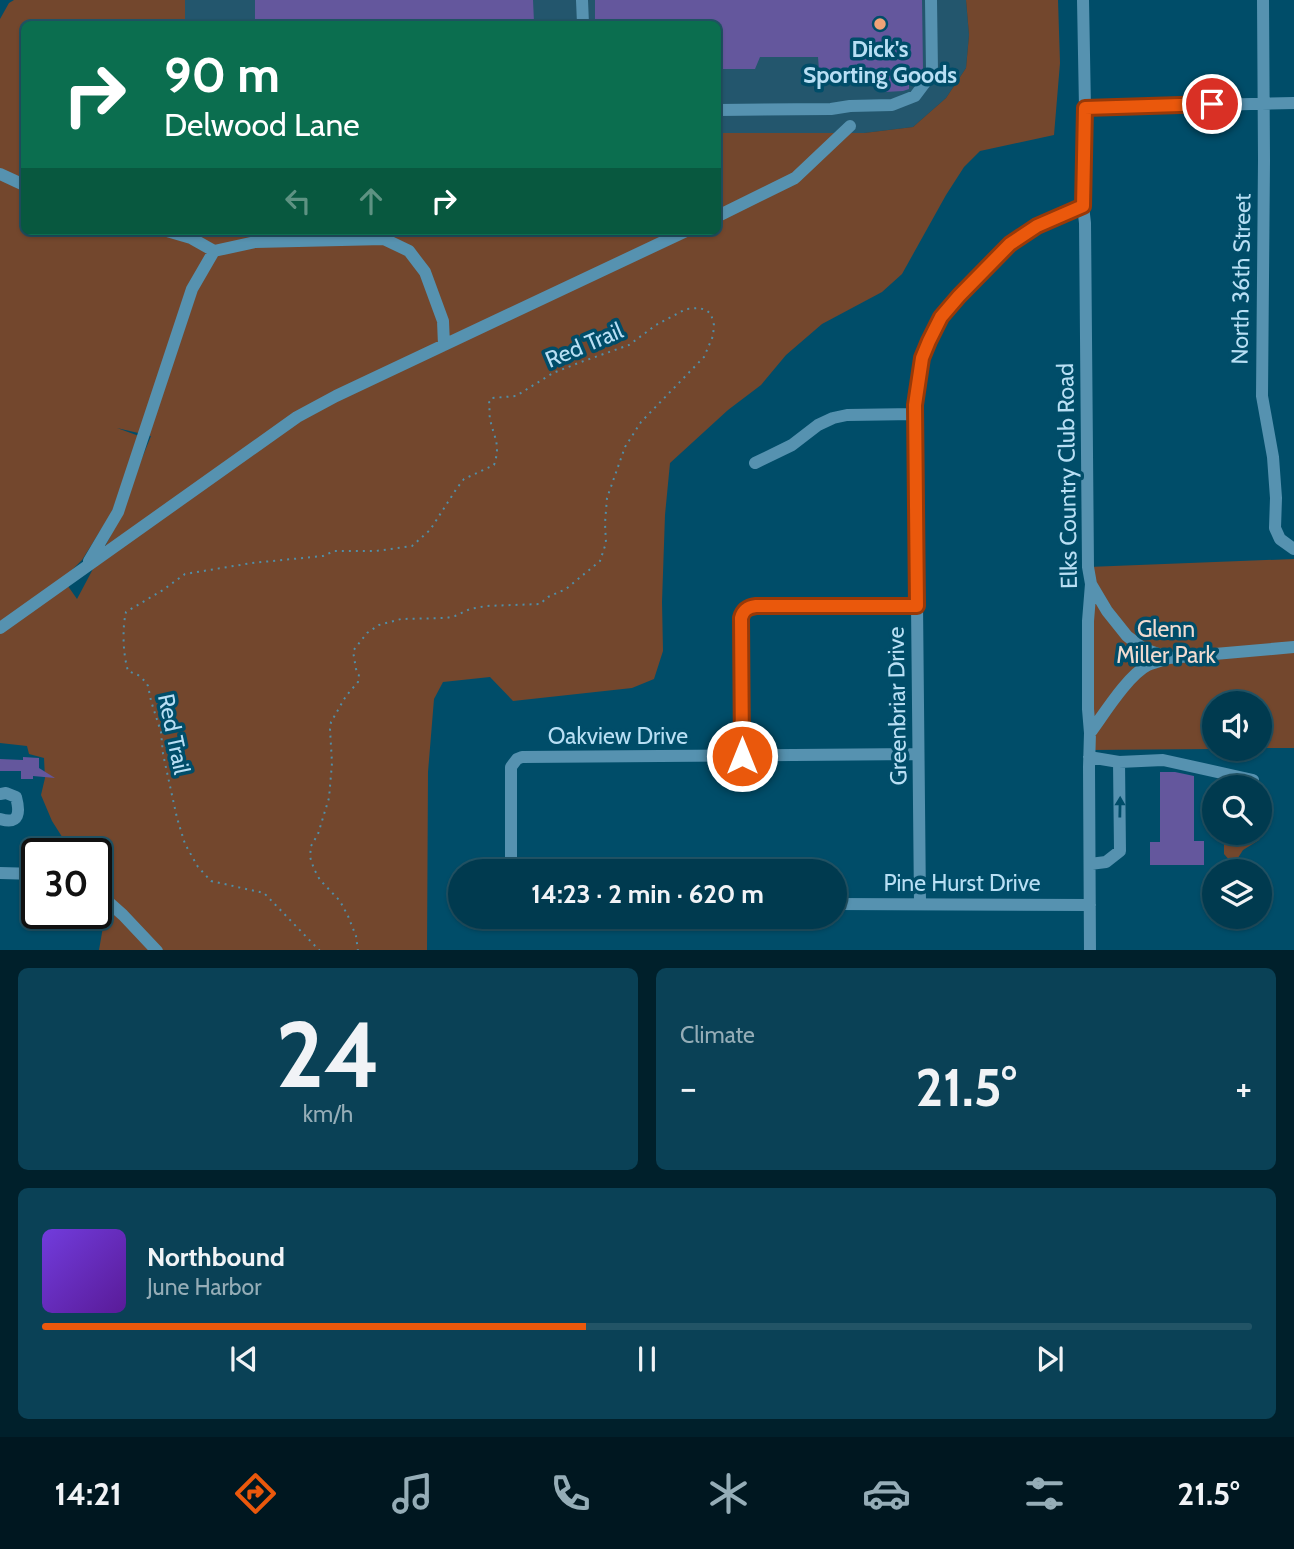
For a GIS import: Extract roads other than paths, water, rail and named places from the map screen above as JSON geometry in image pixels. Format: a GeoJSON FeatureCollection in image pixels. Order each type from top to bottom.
{"type":"FeatureCollection","features":[{"type":"Feature","properties":{"kind":"street"},"geometry":{"type":"LineString","coordinates":[[582,0],[583,21]]}},
{"type":"Feature","properties":{"kind":"street"},"geometry":{"type":"LineString","coordinates":[[721,110],[831,109],[892,105],[915,96],[932,71],[931,0]]}},
{"type":"Feature","properties":{"kind":"street","name":"Elks Country Club Road"},"geometry":{"type":"LineString","coordinates":[[1083,0],[1083,206],[1088,567],[1091,584],[1088,621],[1090,950]]}},
{"type":"Feature","properties":{"kind":"street","name":"North 36th Street"},"geometry":{"type":"LineString","coordinates":[[1263,0],[1262,397],[1273,457],[1275,528],[1279,539],[1294,550]]}},
{"type":"Feature","properties":{"kind":"street"},"geometry":{"type":"LineString","coordinates":[[1085,108],[1294,103]]}},
{"type":"Feature","properties":{"kind":"street"},"geometry":{"type":"LineString","coordinates":[[721,215],[795,178],[850,126]]}},
{"type":"Feature","properties":{"kind":"street"},"geometry":{"type":"LineString","coordinates":[[0,174],[21,184]]}},
{"type":"Feature","properties":{"kind":"street","name":"Greenbriar Drive"},"geometry":{"type":"LineString","coordinates":[[919,904],[915,414],[922,358],[941,317],[1010,244],[1037,226],[1083,206]]}},
{"type":"Feature","properties":{"kind":"street"},"geometry":{"type":"LineString","coordinates":[[181,235],[214,251],[255,242],[384,240],[409,251],[425,272],[443,321],[444,345]]}},
{"type":"Feature","properties":{"kind":"street"},"geometry":{"type":"LineString","coordinates":[[0,628],[297,417],[336,396],[678,235]]}},
{"type":"Feature","properties":{"kind":"street"},"geometry":{"type":"LineString","coordinates":[[85,568],[118,512],[192,289],[214,251]]}},
{"type":"Feature","properties":{"kind":"street"},"geometry":{"type":"LineString","coordinates":[[755,463],[792,445],[818,425],[833,418],[847,415],[915,414]]}},
{"type":"Feature","properties":{"kind":"street"},"geometry":{"type":"LineString","coordinates":[[1091,584],[1107,611],[1127,635],[1144,649],[1169,658]]}},
{"type":"Feature","properties":{"kind":"street"},"geometry":{"type":"LineString","coordinates":[[742,756],[741,618],[747,608],[917,606]]}},
{"type":"Feature","properties":{"kind":"street"},"geometry":{"type":"LineString","coordinates":[[1090,733],[1135,674],[1148,666],[1169,658],[1294,647]]}},
{"type":"Feature","properties":{"kind":"street","name":"Oakview Drive"},"geometry":{"type":"LineString","coordinates":[[511,859],[511,767],[522,757],[918,754]]}},
{"type":"Feature","properties":{"kind":"street"},"geometry":{"type":"LineString","coordinates":[[1089,757],[1119,762],[1163,760],[1230,775]]}},
{"type":"Feature","properties":{"kind":"street"},"geometry":{"type":"LineString","coordinates":[[1090,864],[1106,862],[1120,851],[1119,762]]}},
{"type":"Feature","properties":{"kind":"street"},"geometry":{"type":"LineString","coordinates":[[0,794],[16,797],[19,807],[18,815],[14,819],[0,819]]}},
{"type":"Feature","properties":{"kind":"street"},"geometry":{"type":"LineString","coordinates":[[0,873],[21,874]]}},
{"type":"Feature","properties":{"kind":"street","name":"Pine Hurst Drive"},"geometry":{"type":"LineString","coordinates":[[847,904],[1090,905]]}},
{"type":"Feature","properties":{"kind":"street"},"geometry":{"type":"LineString","coordinates":[[112,905],[157,950]]}},
{"type":"Feature","properties":{"kind":"place","name":"Dick's Sporting Goods"},"geometry":{"type":"Point","coordinates":[880,24]}},
{"type":"Feature","properties":{"kind":"park label","name":"Glenn Miller Park"},"geometry":{"type":"Point","coordinates":[1166,642]}}]}
